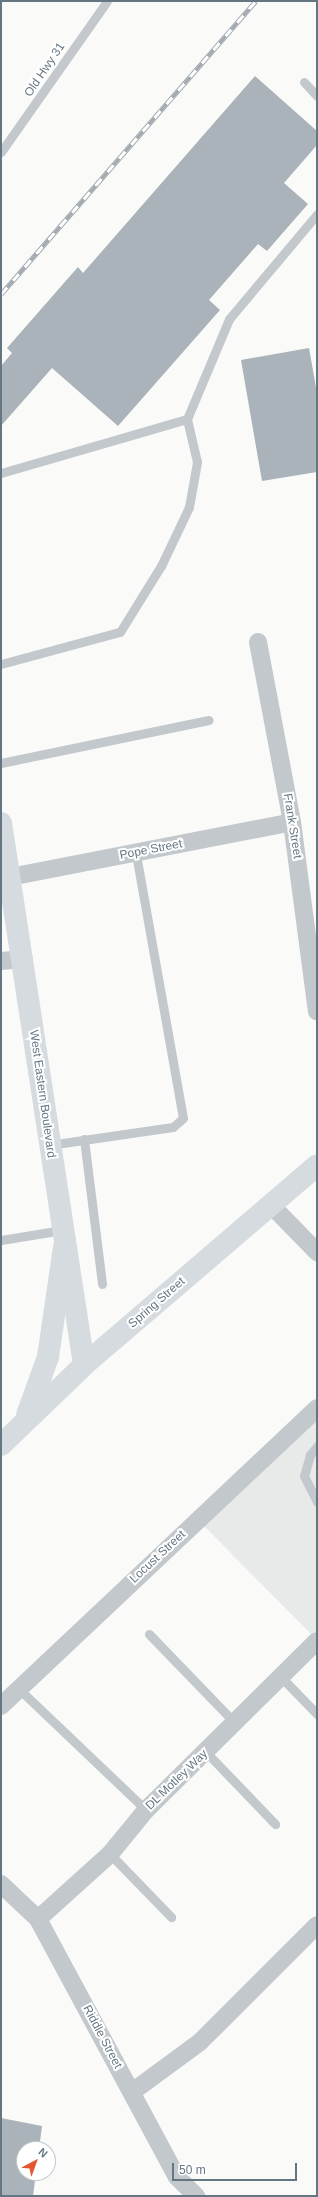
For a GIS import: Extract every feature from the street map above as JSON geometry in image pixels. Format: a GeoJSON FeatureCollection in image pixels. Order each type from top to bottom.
{"type":"FeatureCollection","features":[{"type":"Feature","properties":{"kind":"main road","name":"West Eastern Boulevard"},"geometry":{"type":"LineString","coordinates":[[1,823],[24,958],[49,1145],[84,1365]]}},
{"type":"Feature","properties":{"kind":"main road","name":"Spring Street"},"geometry":{"type":"LineString","coordinates":[[1,1446],[84,1365],[317,1165]]}},
{"type":"Feature","properties":{"kind":"main road"},"geometry":{"type":"LineString","coordinates":[[22,1424],[48,1357],[63,1239]]}},
{"type":"Feature","properties":{"kind":"street","name":"Frank Street"},"geometry":{"type":"LineString","coordinates":[[258,642],[292,822],[315,974],[317,1011]]}},
{"type":"Feature","properties":{"kind":"street","name":"Pope Street"},"geometry":{"type":"LineString","coordinates":[[10,877],[292,822]]}},
{"type":"Feature","properties":{"kind":"street"},"geometry":{"type":"LineString","coordinates":[[1,961],[24,958]]}},
{"type":"Feature","properties":{"kind":"street"},"geometry":{"type":"LineString","coordinates":[[272,1205],[317,1252]]}},
{"type":"Feature","properties":{"kind":"street","name":"Locust Street"},"geometry":{"type":"LineString","coordinates":[[1,1706],[317,1408]]}},
{"type":"Feature","properties":{"kind":"street","name":"DL Motley Way"},"geometry":{"type":"LineString","coordinates":[[38,1919],[110,1854],[146,1810],[317,1641]]}},
{"type":"Feature","properties":{"kind":"street","name":"Riddle Street"},"geometry":{"type":"LineString","coordinates":[[1,1884],[38,1919],[132,2092],[176,2178],[196,2196]]}},
{"type":"Feature","properties":{"kind":"street"},"geometry":{"type":"LineString","coordinates":[[132,2092],[200,2042],[317,1925]]}},
{"type":"Feature","properties":{"kind":"lane","name":"Old Hwy 31"},"geometry":{"type":"LineString","coordinates":[[1,152],[107,1]]}},
{"type":"Feature","properties":{"kind":"lane"},"geometry":{"type":"LineString","coordinates":[[304,82],[317,96]]}},
{"type":"Feature","properties":{"kind":"lane"},"geometry":{"type":"LineString","coordinates":[[1,664],[120,632],[161,566],[189,507],[198,462],[187,419],[229,319],[317,214]]}},
{"type":"Feature","properties":{"kind":"lane"},"geometry":{"type":"LineString","coordinates":[[1,473],[187,419]]}},
{"type":"Feature","properties":{"kind":"lane"},"geometry":{"type":"LineString","coordinates":[[1,763],[209,720]]}},
{"type":"Feature","properties":{"kind":"lane"},"geometry":{"type":"LineString","coordinates":[[49,1145],[173,1127],[183,1118],[136,853]]}},
{"type":"Feature","properties":{"kind":"lane"},"geometry":{"type":"LineString","coordinates":[[84,1140],[102,1284]]}},
{"type":"Feature","properties":{"kind":"lane"},"geometry":{"type":"LineString","coordinates":[[1,1240],[63,1239]]}},
{"type":"Feature","properties":{"kind":"lane"},"geometry":{"type":"LineString","coordinates":[[317,1446],[310,1455],[304,1476],[317,1502]]}},
{"type":"Feature","properties":{"kind":"lane"},"geometry":{"type":"LineString","coordinates":[[149,1634],[235,1723]]}},
{"type":"Feature","properties":{"kind":"lane"},"geometry":{"type":"LineString","coordinates":[[281,1677],[317,1714]]}},
{"type":"Feature","properties":{"kind":"lane"},"geometry":{"type":"LineString","coordinates":[[19,1689],[146,1810]]}},
{"type":"Feature","properties":{"kind":"lane"},"geometry":{"type":"LineString","coordinates":[[206,1752],[275,1824]]}},
{"type":"Feature","properties":{"kind":"lane"},"geometry":{"type":"LineString","coordinates":[[110,1854],[171,1917]]}},
{"type":"Feature","properties":{"kind":"shaded area"},"geometry":{"type":"Polygon","coordinates":[[[317,1408],[317,1640],[198,1520],[317,1408]]]}},
{"type":"Feature","properties":{"kind":"building"},"geometry":{"type":"Polygon","coordinates":[[[255,76],[317,131],[317,145],[284,183],[308,204],[267,251],[258,244],[209,300],[220,310],[118,426],[52,368],[1,426],[1,366],[12,353],[7,348],[78,267],[83,273],[255,76]]]}},
{"type":"Feature","properties":{"kind":"building"},"geometry":{"type":"Polygon","coordinates":[[[309,348],[317,393],[317,472],[262,481],[241,360],[309,348]]]}},
{"type":"Feature","properties":{"kind":"building"},"geometry":{"type":"Polygon","coordinates":[[[1,2118],[42,2126],[40,2141],[16,2141],[16,2181],[35,2181],[33,2196],[1,2196],[1,2118]]]}},
{"type":"Feature","properties":{"kind":"railway"},"geometry":{"type":"LineString","coordinates":[[1,294],[256,1]]}}]}
